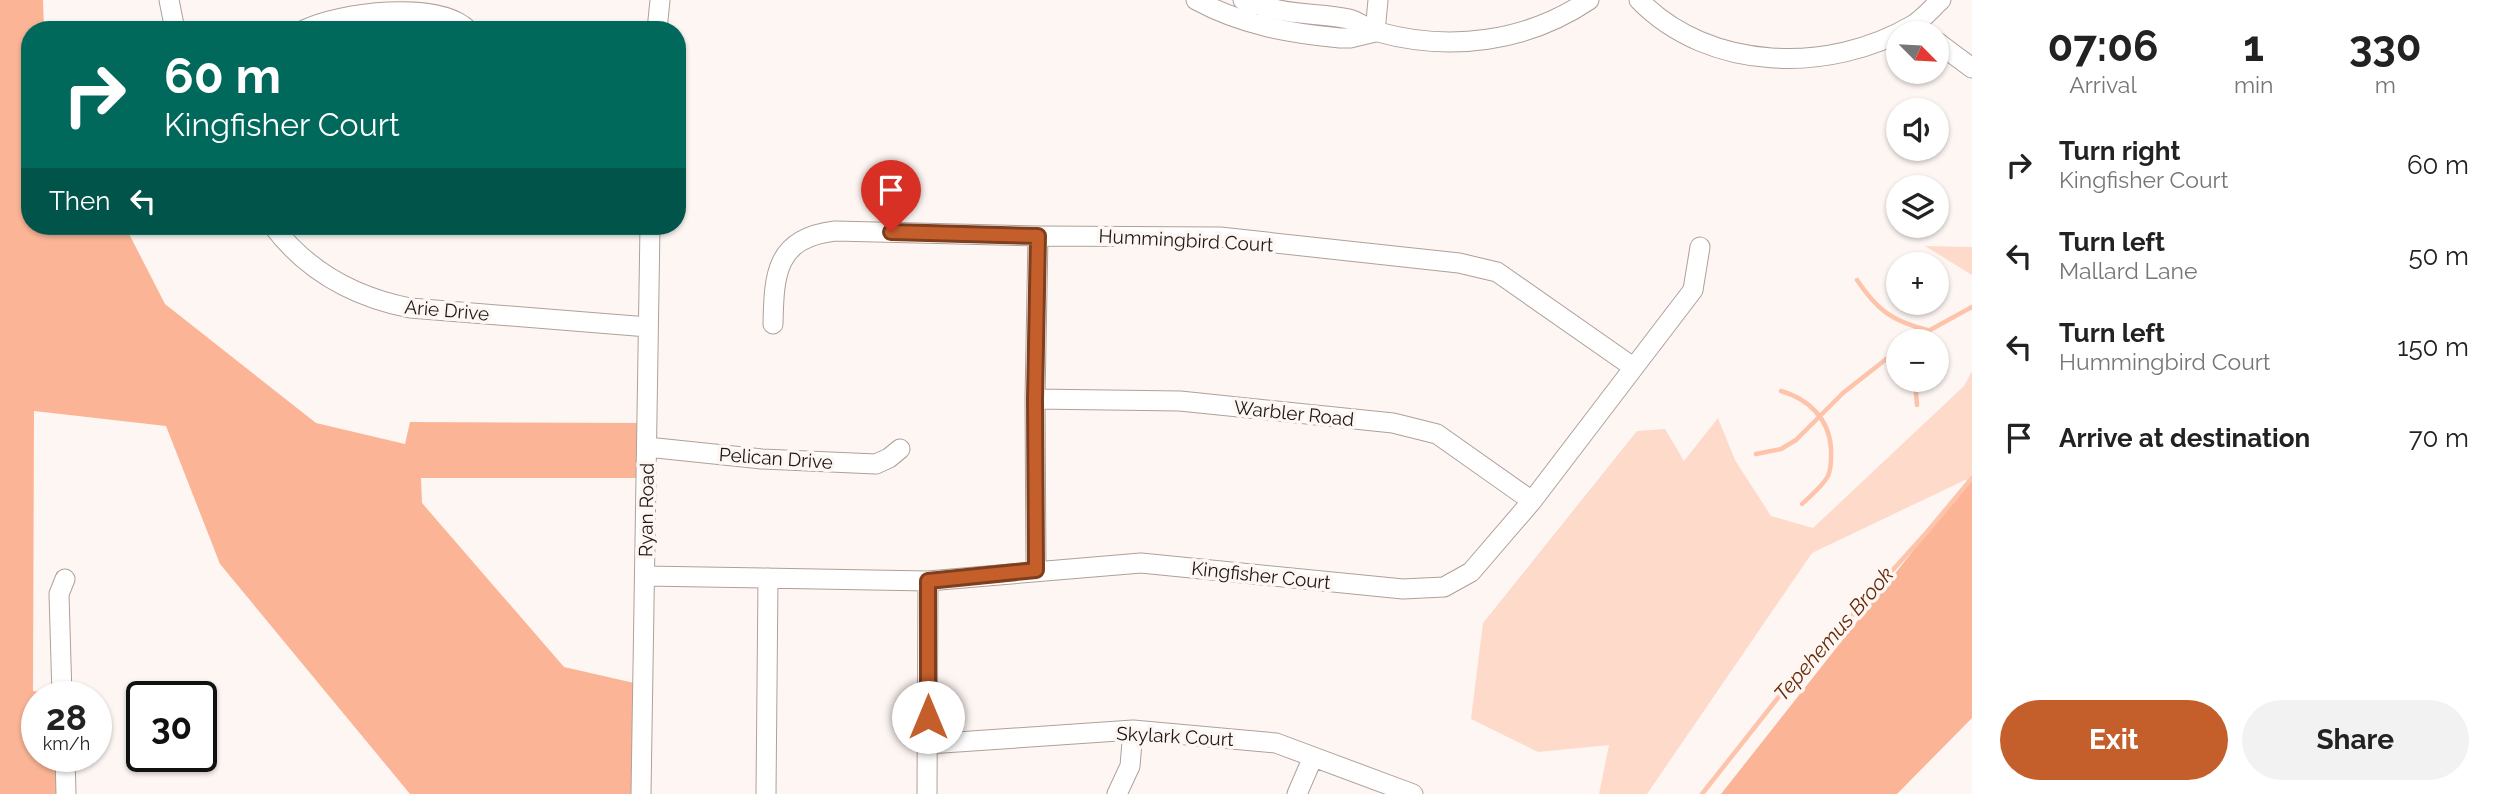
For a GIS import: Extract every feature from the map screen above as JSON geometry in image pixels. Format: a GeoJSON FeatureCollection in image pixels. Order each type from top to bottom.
{"type":"FeatureCollection","features":[{"type":"Feature","properties":{"kind":"street"},"geometry":{"type":"LineString","coordinates":[[169,0],[173,21]]}},
{"type":"Feature","properties":{"kind":"street"},"geometry":{"type":"LineString","coordinates":[[658,21],[660,0]]}},
{"type":"Feature","properties":{"kind":"street"},"geometry":{"type":"LineString","coordinates":[[1196,0],[1352,19],[1375,32],[1452,42],[1506,37],[1535,29],[1559,19],[1589,0]]}},
{"type":"Feature","properties":{"kind":"street"},"geometry":{"type":"LineString","coordinates":[[1375,32],[1378,0]]}},
{"type":"Feature","properties":{"kind":"street"},"geometry":{"type":"LineString","coordinates":[[1639,0],[1657,16],[1690,36],[1721,48],[1753,55],[1799,59],[1838,55],[1886,40]]}},
{"type":"Feature","properties":{"kind":"street"},"geometry":{"type":"LineString","coordinates":[[1927,21],[1941,0]]}},
{"type":"Feature","properties":{"kind":"street"},"geometry":{"type":"LineString","coordinates":[[321,21],[348,13],[390,7],[434,11],[459,21]]}},
{"type":"Feature","properties":{"kind":"street"},"geometry":{"type":"LineString","coordinates":[[1950,52],[1972,68]]}},
{"type":"Feature","properties":{"kind":"street","name":"Hummingbird Court"},"geometry":{"type":"LineString","coordinates":[[773,324],[774,283],[778,266],[792,248],[807,236],[816,233],[835,231],[1220,237],[1459,263],[1497,272],[1633,367]]}},
{"type":"Feature","properties":{"kind":"street","name":"Arie Drive"},"geometry":{"type":"LineString","coordinates":[[281,235],[315,268],[354,292],[391,304],[648,327]]}},
{"type":"Feature","properties":{"kind":"street","name":"Ryan Road"},"geometry":{"type":"LineString","coordinates":[[641,794],[650,235]]}},
{"type":"Feature","properties":{"kind":"street"},"geometry":{"type":"LineString","coordinates":[[1036,570],[1038,236]]}},
{"type":"Feature","properties":{"kind":"street","name":"Kingfisher Court"},"geometry":{"type":"LineString","coordinates":[[645,576],[928,581],[1141,563],[1403,589],[1444,587],[1471,572],[1532,501],[1693,290],[1700,247]]}},
{"type":"Feature","properties":{"kind":"street","name":"Warbler Road"},"geometry":{"type":"LineString","coordinates":[[1035,399],[1180,401],[1393,424],[1437,435],[1532,501]]}},
{"type":"Feature","properties":{"kind":"street","name":"Pelican Drive"},"geometry":{"type":"LineString","coordinates":[[647,447],[762,459],[876,464],[900,449]]}},
{"type":"Feature","properties":{"kind":"street"},"geometry":{"type":"LineString","coordinates":[[62,681],[59,594],[65,579]]}},
{"type":"Feature","properties":{"kind":"street"},"geometry":{"type":"LineString","coordinates":[[766,794],[768,579]]}},
{"type":"Feature","properties":{"kind":"street"},"geometry":{"type":"LineString","coordinates":[[927,794],[928,581]]}},
{"type":"Feature","properties":{"kind":"street"},"geometry":{"type":"LineString","coordinates":[[1117,794],[1130,766],[1133,730]]}},
{"type":"Feature","properties":{"kind":"street","name":"Skylark Court"},"geometry":{"type":"LineString","coordinates":[[928,744],[1133,730],[1276,743],[1413,794]]}},
{"type":"Feature","properties":{"kind":"street"},"geometry":{"type":"LineString","coordinates":[[1297,794],[1314,757]]}},
{"type":"Feature","properties":{"kind":"street"},"geometry":{"type":"LineString","coordinates":[[65,772],[66,794]]}},
{"type":"Feature","properties":{"kind":"shaded area"},"geometry":{"type":"Polygon","coordinates":[[[0,0],[43,0],[44,21],[21,21],[21,235],[130,235],[165,304],[316,423],[405,444],[410,422],[647,423],[647,478],[421,478],[422,503],[564,667],[643,685],[641,794],[410,794],[220,564],[166,426],[34,411],[33,681],[21,681],[21,772],[64,772],[65,794],[0,794],[0,0]]]}},
{"type":"Feature","properties":{"kind":"shaded area"},"geometry":{"type":"Polygon","coordinates":[[[1925,246],[1972,247],[1972,275],[1949,261],[1949,252],[1935,252],[1925,246]]]}},
{"type":"Feature","properties":{"kind":"shaded area"},"geometry":{"type":"Polygon","coordinates":[[[1972,371],[1972,476],[1968,481],[1965,480],[1812,553],[1647,794],[1599,794],[1609,745],[1538,752],[1471,719],[1483,623],[1637,431],[1665,429],[1684,461],[1718,418],[1735,460],[1771,516],[1813,528],[1964,386],[1972,371]]]}},
{"type":"Feature","properties":{"kind":"shaded area"},"geometry":{"type":"Polygon","coordinates":[[[1972,476],[1972,718],[1897,794],[1721,794],[1972,476]]]}},
{"type":"Feature","properties":{"kind":"waterway"},"geometry":{"type":"LineString","coordinates":[[1857,280],[1886,313],[1904,323],[1924,329]]}},
{"type":"Feature","properties":{"kind":"waterway"},"geometry":{"type":"LineString","coordinates":[[1932,329],[1972,307]]}},
{"type":"Feature","properties":{"kind":"waterway"},"geometry":{"type":"LineString","coordinates":[[1756,454],[1781,449],[1796,440],[1843,393],[1886,359]]}},
{"type":"Feature","properties":{"kind":"waterway"},"geometry":{"type":"LineString","coordinates":[[1781,391],[1800,399],[1816,412],[1826,428],[1831,448],[1828,476],[1802,504]]}},
{"type":"Feature","properties":{"kind":"waterway"},"geometry":{"type":"LineString","coordinates":[[1916,392],[1917,405]]}},
{"type":"Feature","properties":{"kind":"waterway","name":"Tepehemus Brook"},"geometry":{"type":"LineString","coordinates":[[1702,794],[1781,694],[1972,478]]}},
{"type":"Feature","properties":{"kind":"route"},"geometry":{"type":"LineString","coordinates":[[891,232],[1038,236],[1036,570],[928,581],[928,717]]}}]}
